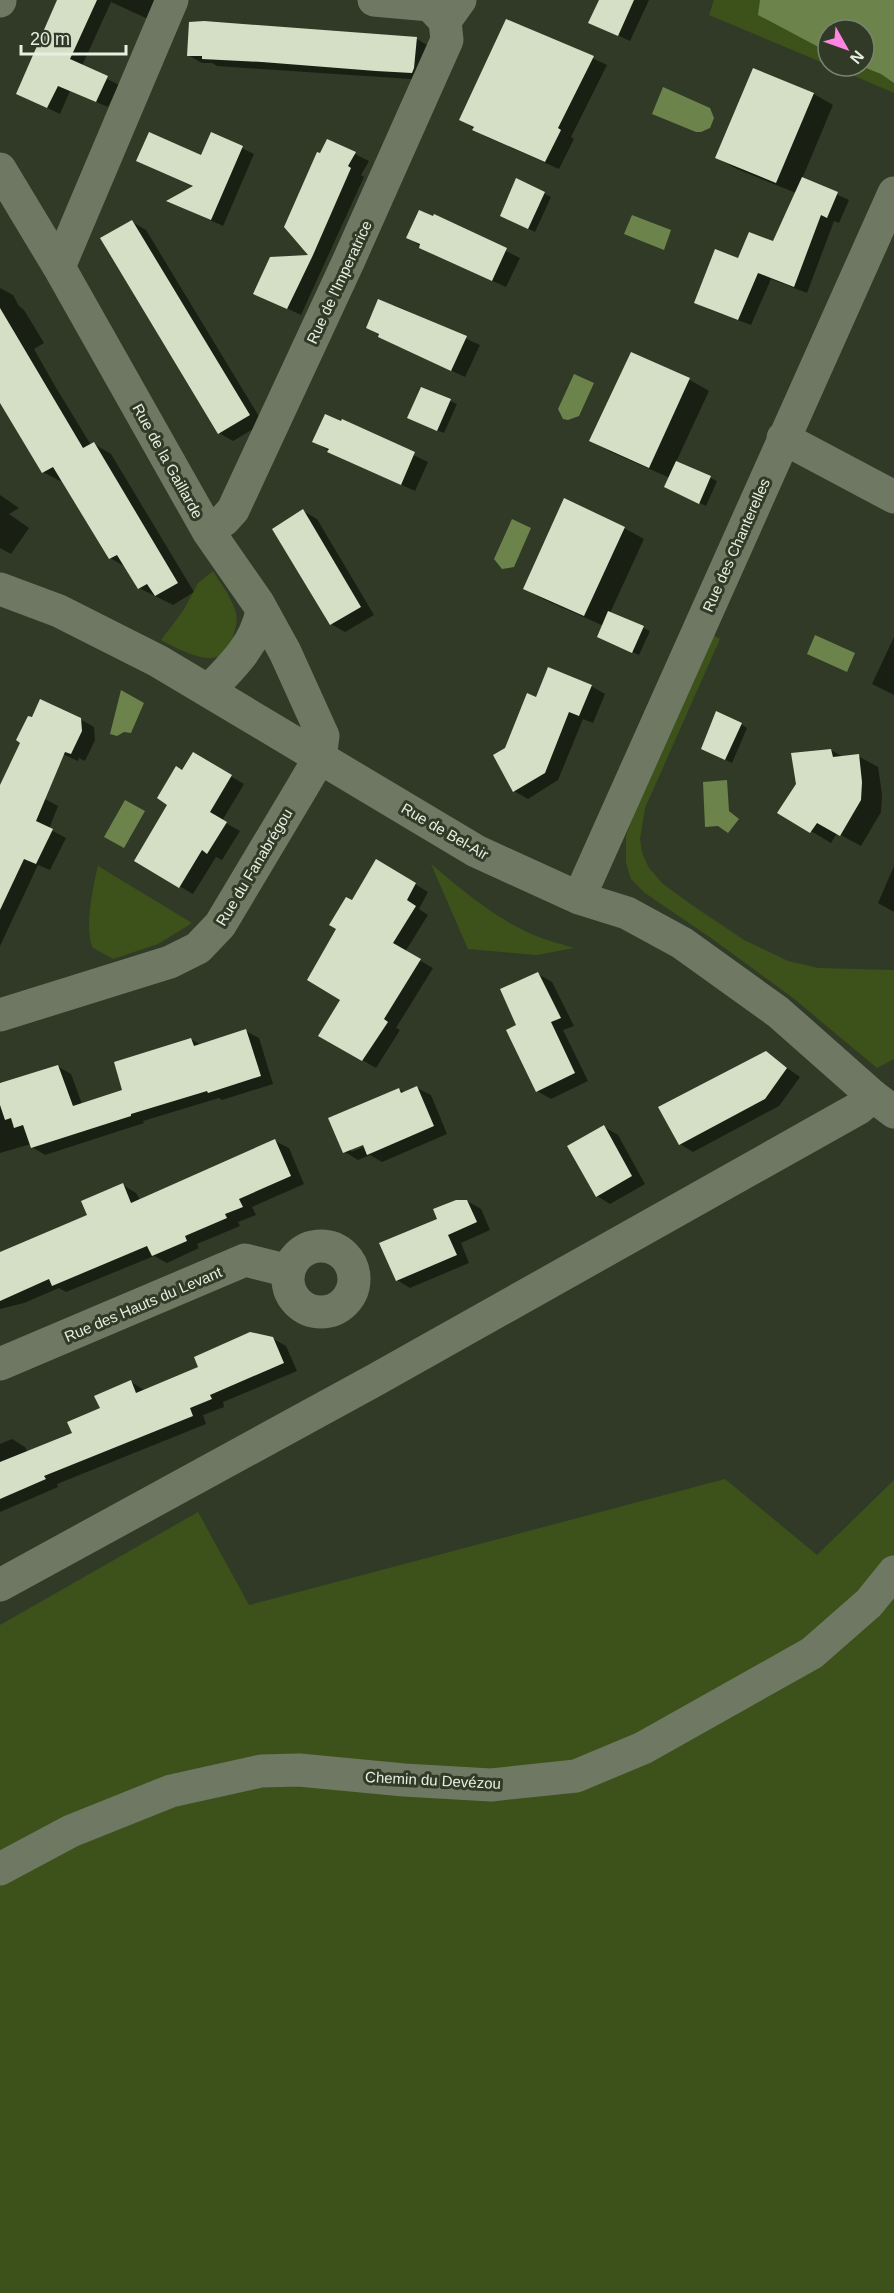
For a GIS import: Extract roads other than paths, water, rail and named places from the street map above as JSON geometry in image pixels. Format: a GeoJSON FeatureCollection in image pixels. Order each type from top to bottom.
{"type":"FeatureCollection","features":[{"type":"Feature","properties":{"kind":"street"},"geometry":{"type":"LineString","coordinates":[[59,267],[171,0]]}},
{"type":"Feature","properties":{"kind":"street","name":"Rue de l'Imperatrice"},"geometry":{"type":"LineString","coordinates":[[208,531],[233,510],[345,270],[447,40],[453,10],[430,5],[374,0]]}},
{"type":"Feature","properties":{"kind":"street","name":"Rue de la Gaillarde"},"geometry":{"type":"LineString","coordinates":[[0,169],[59,267],[208,531],[261,610],[285,652],[323,736],[320,757]]}},
{"type":"Feature","properties":{"kind":"street","name":"Rue des Chanterelles"},"geometry":{"type":"LineString","coordinates":[[579,898],[894,193]]}},
{"type":"Feature","properties":{"kind":"street"},"geometry":{"type":"LineString","coordinates":[[783,438],[894,497]]}},
{"type":"Feature","properties":{"kind":"street","name":"Rue de Bel-Air"},"geometry":{"type":"LineString","coordinates":[[0,589],[59,611],[158,661],[476,851],[579,898],[627,914],[682,943],[778,1011],[884,1104]]}},
{"type":"Feature","properties":{"kind":"street"},"geometry":{"type":"LineString","coordinates":[[209,690],[243,653],[255,636],[261,610]]}},
{"type":"Feature","properties":{"kind":"street","name":"Rue du Fanabrégou"},"geometry":{"type":"LineString","coordinates":[[0,1015],[170,962],[198,948],[220,925],[320,757]]}},
{"type":"Feature","properties":{"kind":"street"},"geometry":{"type":"LineString","coordinates":[[0,1585],[375,1380],[859,1108],[884,1104]]}},
{"type":"Feature","properties":{"kind":"street","name":"Rue des Hauts du Levant"},"geometry":{"type":"LineString","coordinates":[[0,1365],[245,1260],[289,1271]]}},
{"type":"Feature","properties":{"kind":"street","name":"Chemin du Devézou"},"geometry":{"type":"LineString","coordinates":[[0,1869],[71,1831],[171,1791],[261,1771],[299,1770],[491,1785],[576,1776],[642,1748],[812,1653],[869,1603],[894,1572]]}}]}
